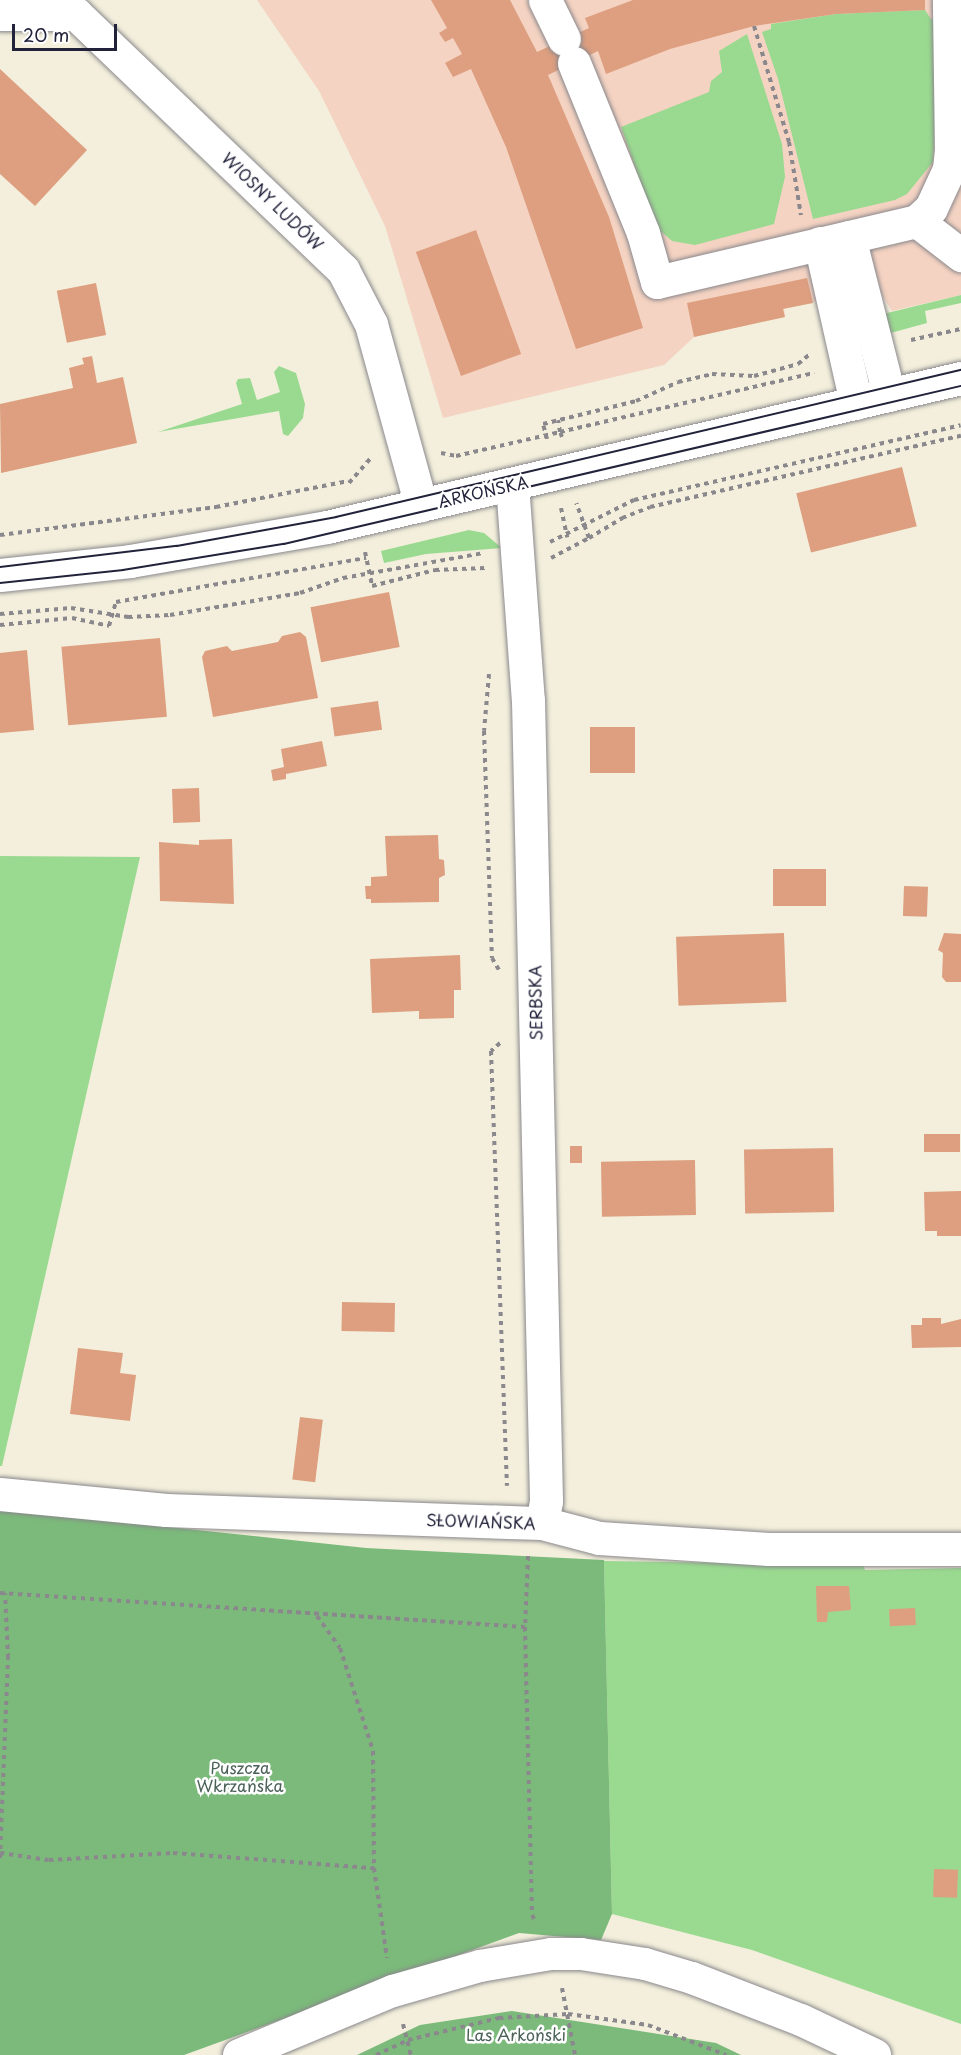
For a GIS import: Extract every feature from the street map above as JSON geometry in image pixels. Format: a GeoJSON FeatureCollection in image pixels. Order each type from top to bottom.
{"type":"FeatureCollection","features":[{"type":"Feature","properties":{"kind":"street"},"geometry":{"type":"LineString","coordinates":[[545,0],[569,51],[643,233],[657,282],[916,221],[931,208],[950,160],[949,0]]}},
{"type":"Feature","properties":{"kind":"street","name":"WIOSNY LUDÓW"},"geometry":{"type":"LineString","coordinates":[[0,14],[76,14],[343,270],[371,324],[421,505]]}},
{"type":"Feature","properties":{"kind":"street"},"geometry":{"type":"LineString","coordinates":[[916,221],[961,255]]}},
{"type":"Feature","properties":{"kind":"street"},"geometry":{"type":"LineString","coordinates":[[825,242],[856,403]]}},
{"type":"Feature","properties":{"kind":"street"},"geometry":{"type":"LineString","coordinates":[[825,242],[890,395]]}},
{"type":"Feature","properties":{"kind":"street","name":"ARKOŃSKA"},"geometry":{"type":"LineString","coordinates":[[0,575],[208,549],[421,505],[961,378]]}},
{"type":"Feature","properties":{"kind":"street","name":"SERBSKA"},"geometry":{"type":"LineString","coordinates":[[512,484],[528,700],[546,1502],[542,1523]]}},
{"type":"Feature","properties":{"kind":"street","name":"SŁOWIAŃSKA"},"geometry":{"type":"LineString","coordinates":[[0,1494],[166,1510],[542,1523],[599,1538],[769,1549],[961,1549]]}},
{"type":"Feature","properties":{"kind":"street"},"geometry":{"type":"LineString","coordinates":[[240,2055],[393,1991],[480,1966],[551,1954],[608,1957],[667,1969],[769,2007],[875,2055]]}},
{"type":"Feature","properties":{"kind":"path"},"geometry":{"type":"LineString","coordinates":[[754,26],[789,142],[825,242]]}},
{"type":"Feature","properties":{"kind":"path"},"geometry":{"type":"LineString","coordinates":[[547,438],[543,424],[636,401],[678,382],[712,374],[754,376],[798,364],[812,352],[847,360]]}},
{"type":"Feature","properties":{"kind":"path"},"geometry":{"type":"LineString","coordinates":[[434,447],[443,454],[456,456],[547,438],[560,432],[847,360]]}},
{"type":"Feature","properties":{"kind":"path"},"geometry":{"type":"LineString","coordinates":[[558,420],[562,438]]}},
{"type":"Feature","properties":{"kind":"path"},"geometry":{"type":"LineString","coordinates":[[538,546],[567,537],[647,496],[961,425]]}},
{"type":"Feature","properties":{"kind":"path"},"geometry":{"type":"LineString","coordinates":[[546,560],[622,518],[650,507],[961,436]]}},
{"type":"Feature","properties":{"kind":"path"},"geometry":{"type":"LineString","coordinates":[[0,535],[216,507],[348,481],[376,453]]}},
{"type":"Feature","properties":{"kind":"path"},"geometry":{"type":"LineString","coordinates":[[348,481],[350,489]]}},
{"type":"Feature","properties":{"kind":"path"},"geometry":{"type":"LineString","coordinates":[[576,502],[589,538]]}},
{"type":"Feature","properties":{"kind":"path"},"geometry":{"type":"LineString","coordinates":[[561,505],[567,537]]}},
{"type":"Feature","properties":{"kind":"path"},"geometry":{"type":"LineString","coordinates":[[0,614],[71,608],[113,614],[170,615],[300,593],[343,578],[424,562],[493,552]]}},
{"type":"Feature","properties":{"kind":"path"},"geometry":{"type":"LineString","coordinates":[[0,625],[72,618],[109,626],[116,602],[366,558]]}},
{"type":"Feature","properties":{"kind":"path"},"geometry":{"type":"LineString","coordinates":[[542,1523],[529,1551],[525,1627],[532,1915],[551,1954],[568,2014],[575,2055]]}},
{"type":"Feature","properties":{"kind":"path"},"geometry":{"type":"LineString","coordinates":[[374,1868],[172,1853],[49,1860],[1,1855],[8,1658],[3,1593],[317,1616],[525,1627]]}},
{"type":"Feature","properties":{"kind":"path"},"geometry":{"type":"LineString","coordinates":[[317,1616],[340,1648],[373,1751],[374,1868],[393,1991]]}},
{"type":"Feature","properties":{"kind":"path"},"geometry":{"type":"LineString","coordinates":[[376,2055],[408,2040],[499,2018],[568,2014],[648,2025],[726,2055]]}},
{"type":"Feature","properties":{"kind":"shaded area"},"geometry":{"type":"Polygon","coordinates":[[[257,0],[961,0],[961,295],[892,311],[878,289],[784,308],[785,317],[694,337],[664,365],[443,418],[385,226],[319,91],[257,0]]]}},
{"type":"Feature","properties":{"kind":"green space"},"geometry":{"type":"Polygon","coordinates":[[[925,10],[931,19],[941,21],[933,162],[907,194],[895,200],[813,219],[778,79],[762,32],[771,29],[771,24],[836,14],[925,10]]]}},
{"type":"Feature","properties":{"kind":"green space"},"geometry":{"type":"Polygon","coordinates":[[[747,34],[782,144],[785,177],[774,224],[695,245],[672,241],[656,227],[621,127],[709,92],[711,81],[722,72],[719,51],[747,34]]]}},
{"type":"Feature","properties":{"kind":"green space"},"geometry":{"type":"Polygon","coordinates":[[[961,295],[961,303],[925,311],[927,323],[887,334],[883,314],[961,295]]]}},
{"type":"Feature","properties":{"kind":"green space"},"geometry":{"type":"Polygon","coordinates":[[[279,366],[296,373],[305,404],[303,418],[288,436],[283,434],[279,411],[158,432],[242,404],[236,383],[238,379],[250,378],[257,400],[280,392],[274,372],[279,366]]]}},
{"type":"Feature","properties":{"kind":"green space"},"geometry":{"type":"Polygon","coordinates":[[[469,530],[484,533],[502,548],[426,554],[384,563],[381,551],[469,530]]]}},
{"type":"Feature","properties":{"kind":"green space"},"geometry":{"type":"Polygon","coordinates":[[[0,856],[140,857],[2,1466],[0,1466],[0,856]]]}},
{"type":"Feature","properties":{"kind":"green space","name":"Puszcza Wkrzańska"},"geometry":{"type":"Polygon","coordinates":[[[0,1509],[366,1548],[604,1560],[612,1914],[601,1940],[519,1933],[184,2055],[0,2055],[0,1509]]]}},
{"type":"Feature","properties":{"kind":"green space"},"geometry":{"type":"Polygon","coordinates":[[[604,1561],[863,1565],[865,1570],[961,1568],[961,2024],[752,1950],[612,1914],[604,1561]]]}},
{"type":"Feature","properties":{"kind":"green space","name":"Las Arkoński"},"geometry":{"type":"Polygon","coordinates":[[[512,2011],[716,2043],[741,2055],[357,2055],[420,2025],[512,2011]]]}},
{"type":"Feature","properties":{"kind":"building"},"geometry":{"type":"Polygon","coordinates":[[[431,0],[510,0],[537,52],[589,28],[585,18],[633,0],[925,0],[925,10],[836,14],[754,26],[670,49],[606,74],[598,51],[548,75],[609,217],[643,328],[576,349],[506,147],[471,69],[453,77],[445,63],[462,54],[453,38],[445,42],[439,33],[447,28],[431,0]]]}},
{"type":"Feature","properties":{"kind":"building"},"geometry":{"type":"Polygon","coordinates":[[[0,69],[87,150],[35,206],[0,174],[0,69]]]}},
{"type":"Feature","properties":{"kind":"building"},"geometry":{"type":"Polygon","coordinates":[[[476,230],[521,354],[461,376],[416,252],[476,230]]]}},
{"type":"Feature","properties":{"kind":"building"},"geometry":{"type":"Polygon","coordinates":[[[807,278],[813,303],[783,309],[785,317],[694,337],[687,303],[807,278]]]}},
{"type":"Feature","properties":{"kind":"building"},"geometry":{"type":"Polygon","coordinates":[[[96,283],[106,335],[67,343],[57,291],[96,283]]]}},
{"type":"Feature","properties":{"kind":"building"},"geometry":{"type":"Polygon","coordinates":[[[92,356],[97,383],[123,377],[137,443],[1,473],[0,404],[73,388],[69,368],[84,364],[82,358],[92,356]]]}},
{"type":"Feature","properties":{"kind":"building"},"geometry":{"type":"Polygon","coordinates":[[[902,467],[917,526],[811,553],[796,493],[902,467]]]}},
{"type":"Feature","properties":{"kind":"building"},"geometry":{"type":"Polygon","coordinates":[[[389,592],[400,647],[321,662],[310,607],[389,592]]]}},
{"type":"Feature","properties":{"kind":"building"},"geometry":{"type":"Polygon","coordinates":[[[300,632],[306,637],[318,698],[213,717],[202,657],[205,651],[227,646],[232,651],[278,642],[282,636],[300,632]]]}},
{"type":"Feature","properties":{"kind":"building"},"geometry":{"type":"Polygon","coordinates":[[[160,638],[167,717],[68,725],[61,647],[160,638]]]}},
{"type":"Feature","properties":{"kind":"building"},"geometry":{"type":"Polygon","coordinates":[[[27,650],[34,730],[0,733],[0,653],[27,650]]]}},
{"type":"Feature","properties":{"kind":"building"},"geometry":{"type":"Polygon","coordinates":[[[378,701],[382,730],[335,736],[330,708],[378,701]]]}},
{"type":"Feature","properties":{"kind":"building"},"geometry":{"type":"Polygon","coordinates":[[[590,727],[635,727],[635,773],[590,773],[590,727]]]}},
{"type":"Feature","properties":{"kind":"building"},"geometry":{"type":"Polygon","coordinates":[[[322,741],[327,766],[286,774],[286,779],[273,781],[271,770],[284,767],[281,749],[322,741]]]}},
{"type":"Feature","properties":{"kind":"building"},"geometry":{"type":"Polygon","coordinates":[[[199,788],[200,822],[173,823],[172,789],[199,788]]]}},
{"type":"Feature","properties":{"kind":"building"},"geometry":{"type":"Polygon","coordinates":[[[438,835],[439,859],[444,860],[445,875],[439,878],[439,902],[371,903],[371,899],[366,899],[365,886],[371,886],[371,877],[387,876],[385,836],[438,835]]]}},
{"type":"Feature","properties":{"kind":"building"},"geometry":{"type":"Polygon","coordinates":[[[232,839],[234,904],[160,901],[159,842],[199,845],[199,840],[232,839]]]}},
{"type":"Feature","properties":{"kind":"building"},"geometry":{"type":"Polygon","coordinates":[[[773,869],[826,869],[826,906],[773,906],[773,869]]]}},
{"type":"Feature","properties":{"kind":"building"},"geometry":{"type":"Polygon","coordinates":[[[904,886],[928,887],[927,917],[903,916],[904,886]]]}},
{"type":"Feature","properties":{"kind":"building"},"geometry":{"type":"Polygon","coordinates":[[[784,933],[786,1002],[678,1006],[676,937],[784,933]]]}},
{"type":"Feature","properties":{"kind":"building"},"geometry":{"type":"Polygon","coordinates":[[[944,933],[961,934],[961,982],[946,982],[942,977],[943,953],[938,950],[944,933]]]}},
{"type":"Feature","properties":{"kind":"building"},"geometry":{"type":"Polygon","coordinates":[[[460,955],[461,990],[454,990],[454,1018],[419,1019],[419,1011],[372,1013],[370,959],[460,955]]]}},
{"type":"Feature","properties":{"kind":"building"},"geometry":{"type":"Polygon","coordinates":[[[924,1134],[960,1134],[960,1152],[924,1152],[924,1134]]]}},
{"type":"Feature","properties":{"kind":"building"},"geometry":{"type":"Polygon","coordinates":[[[570,1146],[582,1146],[582,1163],[570,1163],[570,1146]]]}},
{"type":"Feature","properties":{"kind":"building"},"geometry":{"type":"Polygon","coordinates":[[[833,1148],[834,1212],[745,1214],[744,1150],[833,1148]]]}},
{"type":"Feature","properties":{"kind":"building"},"geometry":{"type":"Polygon","coordinates":[[[695,1160],[696,1215],[602,1217],[601,1162],[695,1160]]]}},
{"type":"Feature","properties":{"kind":"building"},"geometry":{"type":"Polygon","coordinates":[[[961,1191],[961,1236],[937,1236],[937,1231],[925,1231],[924,1192],[961,1191]]]}},
{"type":"Feature","properties":{"kind":"building"},"geometry":{"type":"Polygon","coordinates":[[[342,1302],[395,1303],[394,1332],[341,1331],[342,1302]]]}},
{"type":"Feature","properties":{"kind":"building"},"geometry":{"type":"Polygon","coordinates":[[[922,1318],[941,1318],[941,1324],[961,1319],[961,1347],[912,1348],[911,1325],[922,1325],[922,1318]]]}},
{"type":"Feature","properties":{"kind":"building"},"geometry":{"type":"Polygon","coordinates":[[[78,1348],[123,1353],[120,1373],[136,1375],[130,1421],[70,1414],[78,1348]]]}},
{"type":"Feature","properties":{"kind":"building"},"geometry":{"type":"Polygon","coordinates":[[[300,1417],[323,1420],[315,1482],[292,1480],[300,1417]]]}},
{"type":"Feature","properties":{"kind":"building"},"geometry":{"type":"Polygon","coordinates":[[[816,1586],[849,1586],[851,1610],[828,1612],[827,1622],[817,1622],[816,1586]]]}},
{"type":"Feature","properties":{"kind":"building"},"geometry":{"type":"Polygon","coordinates":[[[915,1608],[916,1625],[890,1626],[889,1609],[915,1608]]]}},
{"type":"Feature","properties":{"kind":"building"},"geometry":{"type":"Polygon","coordinates":[[[934,1869],[958,1870],[957,1898],[933,1897],[934,1869]]]}},
{"type":"Feature","properties":{"kind":"tram line"},"geometry":{"type":"LineString","coordinates":[[0,567],[177,546],[336,517],[961,370]]}},
{"type":"Feature","properties":{"kind":"tram line"},"geometry":{"type":"LineString","coordinates":[[0,583],[123,570],[284,544],[961,386]]}}]}
